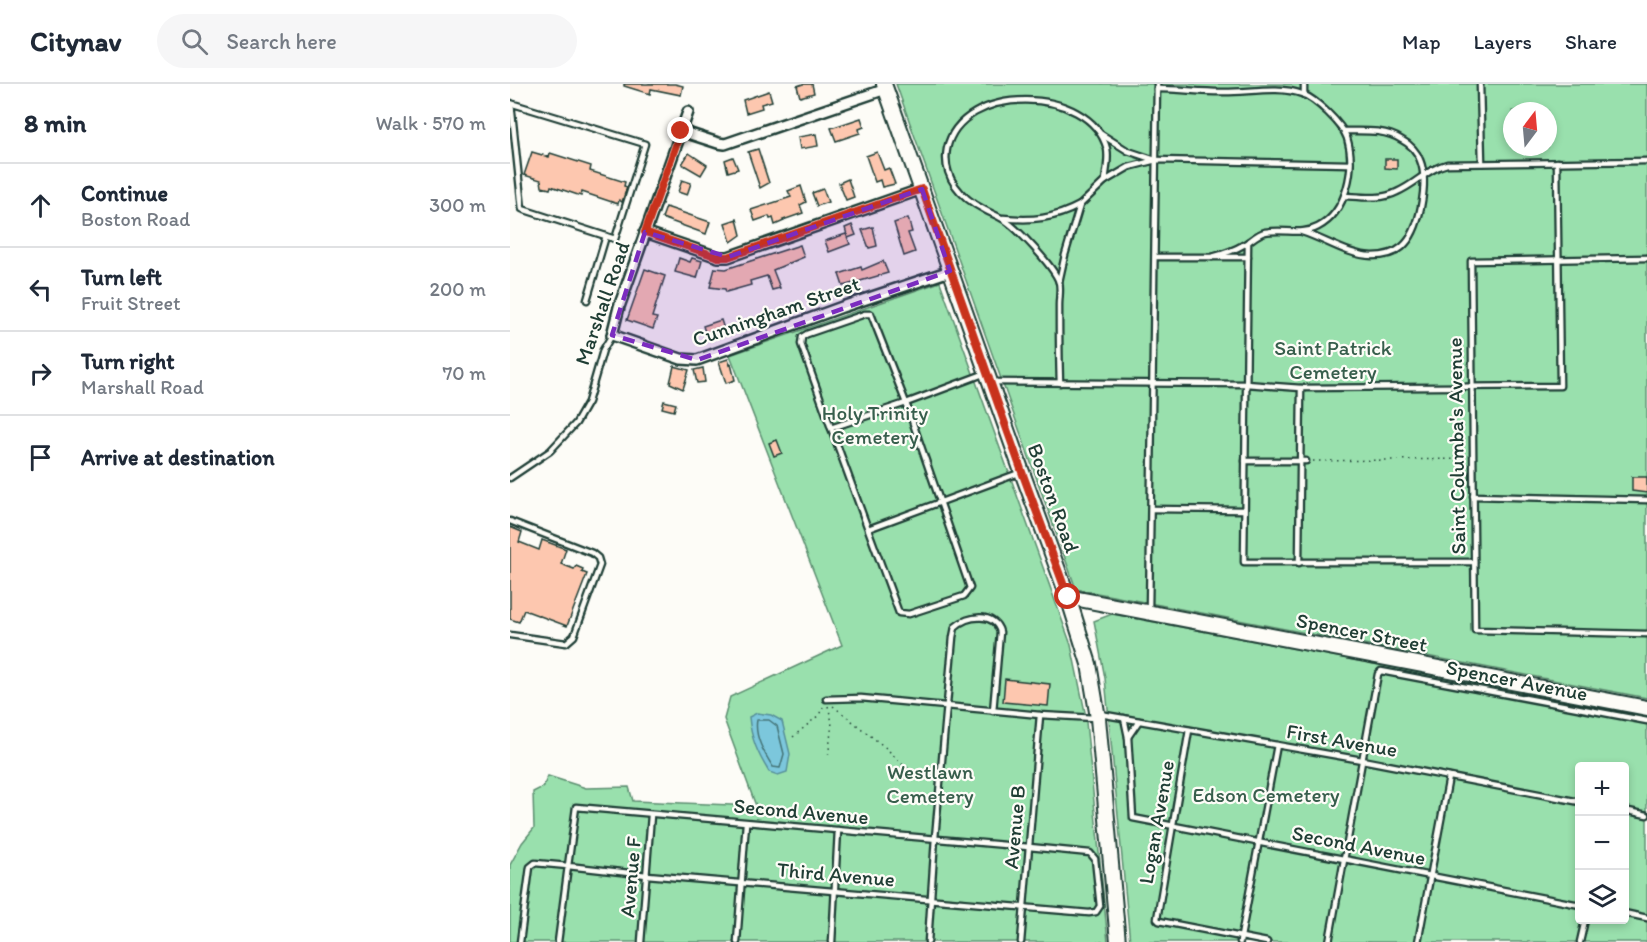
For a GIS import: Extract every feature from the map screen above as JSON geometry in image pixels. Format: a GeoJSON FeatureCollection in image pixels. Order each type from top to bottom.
{"type":"FeatureCollection","features":[{"type":"Feature","properties":{"kind":"main road","name":"Boston Road"},"geometry":{"type":"LineString","coordinates":[[885,86],[1068,597],[1089,664],[1098,716],[1118,942]]}},
{"type":"Feature","properties":{"kind":"main road","name":"Spencer Street"},"geometry":{"type":"LineString","coordinates":[[1068,597],[1647,708]]}},
{"type":"Feature","properties":{"kind":"street"},"geometry":{"type":"LineString","coordinates":[[681,131],[725,144],[885,86]]}},
{"type":"Feature","properties":{"kind":"street","name":"Marshall Road"},"geometry":{"type":"LineString","coordinates":[[612,335],[619,307],[688,112]]}},
{"type":"Feature","properties":{"kind":"street"},"geometry":{"type":"LineString","coordinates":[[645,232],[718,257],[728,257],[922,189]]}},
{"type":"Feature","properties":{"kind":"street","name":"Cunningham Street"},"geometry":{"type":"LineString","coordinates":[[612,335],[681,359],[697,360],[825,312],[950,271]]}},
{"type":"Feature","properties":{"kind":"lane"},"geometry":{"type":"LineString","coordinates":[[1304,84],[1304,94]]}},
{"type":"Feature","properties":{"kind":"lane"},"geometry":{"type":"LineString","coordinates":[[1480,84],[1482,163]]}},
{"type":"Feature","properties":{"kind":"lane"},"geometry":{"type":"LineString","coordinates":[[1149,613],[1157,86],[1219,92],[1282,91],[1304,94],[1344,131],[1349,164],[1345,196],[1337,210],[1318,228],[1302,232],[1269,231],[1228,253],[1212,257]]}},
{"type":"Feature","properties":{"kind":"lane"},"geometry":{"type":"LineString","coordinates":[[1059,282],[1028,242],[1003,218],[971,202],[952,182],[946,167],[948,146],[960,122],[992,103],[1008,98],[1028,96],[1063,103],[1092,123],[1101,134],[1128,151],[1156,160]]}},
{"type":"Feature","properties":{"kind":"lane"},"geometry":{"type":"LineString","coordinates":[[511,103],[645,144],[615,239],[522,209],[511,103]]}},
{"type":"Feature","properties":{"kind":"lane"},"geometry":{"type":"LineString","coordinates":[[1302,232],[1361,254],[1381,255],[1400,249],[1407,242],[1417,222],[1422,198],[1423,175],[1417,154],[1405,141],[1379,132],[1344,131]]}},
{"type":"Feature","properties":{"kind":"lane"},"geometry":{"type":"LineString","coordinates":[[1101,134],[1107,150],[1105,181]]}},
{"type":"Feature","properties":{"kind":"lane"},"geometry":{"type":"LineString","coordinates":[[1003,218],[1029,221],[1056,217],[1080,205],[1105,181],[1129,167],[1156,160],[1349,164]]}},
{"type":"Feature","properties":{"kind":"lane"},"geometry":{"type":"LineString","coordinates":[[1345,196],[1397,193],[1434,168],[1447,164],[1647,161]]}},
{"type":"Feature","properties":{"kind":"lane"},"geometry":{"type":"LineString","coordinates":[[831,428],[988,378],[1060,382],[1246,384],[1302,388],[1560,386],[1557,162]]}},
{"type":"Feature","properties":{"kind":"lane"},"geometry":{"type":"LineString","coordinates":[[1060,382],[1059,282],[1080,205]]}},
{"type":"Feature","properties":{"kind":"lane"},"geometry":{"type":"LineString","coordinates":[[587,300],[606,236]]}},
{"type":"Feature","properties":{"kind":"lane"},"geometry":{"type":"LineString","coordinates":[[1248,242],[1244,562],[1474,562]]}},
{"type":"Feature","properties":{"kind":"lane"},"geometry":{"type":"LineString","coordinates":[[1155,257],[1248,257]]}},
{"type":"Feature","properties":{"kind":"lane"},"geometry":{"type":"LineString","coordinates":[[1558,259],[1647,258]]}},
{"type":"Feature","properties":{"kind":"lane","name":"Saint Columba's Avenue"},"geometry":{"type":"LineString","coordinates":[[1558,259],[1471,261],[1475,630],[1647,634]]}},
{"type":"Feature","properties":{"kind":"lane"},"geometry":{"type":"LineString","coordinates":[[871,314],[906,403],[970,588],[964,596],[909,614],[899,614],[831,428],[801,344],[802,338],[807,334],[871,314]]}},
{"type":"Feature","properties":{"kind":"lane","name":"Marshall Road"},"geometry":{"type":"LineString","coordinates":[[510,478],[550,451],[576,423],[588,402],[603,350],[612,335]]}},
{"type":"Feature","properties":{"kind":"lane"},"geometry":{"type":"LineString","coordinates":[[1299,563],[1303,461],[1302,388]]}},
{"type":"Feature","properties":{"kind":"lane"},"geometry":{"type":"LineString","coordinates":[[1245,461],[1303,461]]}},
{"type":"Feature","properties":{"kind":"lane"},"geometry":{"type":"LineString","coordinates":[[868,530],[1022,472]]}},
{"type":"Feature","properties":{"kind":"lane"},"geometry":{"type":"LineString","coordinates":[[1473,496],[1647,500]]}},
{"type":"Feature","properties":{"kind":"lane"},"geometry":{"type":"LineString","coordinates":[[1151,509],[1244,510]]}},
{"type":"Feature","properties":{"kind":"lane"},"geometry":{"type":"LineString","coordinates":[[510,521],[592,553],[598,558],[600,565],[571,640],[566,643],[510,635]]}},
{"type":"Feature","properties":{"kind":"lane"},"geometry":{"type":"LineString","coordinates":[[928,942],[952,637],[955,627],[970,618],[993,620],[998,624],[1000,632],[993,711]]}},
{"type":"Feature","properties":{"kind":"lane","name":"Spencer Avenue"},"geometry":{"type":"LineString","coordinates":[[1362,760],[1378,674],[1381,672],[1647,721]]}},
{"type":"Feature","properties":{"kind":"lane","name":"First Avenue"},"geometry":{"type":"LineString","coordinates":[[826,699],[861,698],[1040,715],[1124,718],[1575,801]]}},
{"type":"Feature","properties":{"kind":"lane","name":"Avenue B"},"geometry":{"type":"LineString","coordinates":[[1021,942],[1040,715]]}},
{"type":"Feature","properties":{"kind":"lane"},"geometry":{"type":"LineString","coordinates":[[1124,718],[1128,736]]}},
{"type":"Feature","properties":{"kind":"lane"},"geometry":{"type":"LineString","coordinates":[[1128,736],[1139,721]]}},
{"type":"Feature","properties":{"kind":"lane","name":"Logan Avenue"},"geometry":{"type":"LineString","coordinates":[[1189,730],[1157,919],[1241,939]]}},
{"type":"Feature","properties":{"kind":"lane","name":"Second Avenue"},"geometry":{"type":"LineString","coordinates":[[1128,736],[1133,818],[1575,904]]}},
{"type":"Feature","properties":{"kind":"lane"},"geometry":{"type":"LineString","coordinates":[[1267,942],[1241,939],[1277,745]]}},
{"type":"Feature","properties":{"kind":"lane"},"geometry":{"type":"LineString","coordinates":[[1329,942],[1362,760]]}},
{"type":"Feature","properties":{"kind":"lane"},"geometry":{"type":"LineString","coordinates":[[1418,942],[1449,777]]}},
{"type":"Feature","properties":{"kind":"lane","name":"Second Avenue"},"geometry":{"type":"LineString","coordinates":[[568,866],[576,807],[1092,854],[1095,859],[1099,909]]}},
{"type":"Feature","properties":{"kind":"lane"},"geometry":{"type":"LineString","coordinates":[[1629,811],[1647,815]]}},
{"type":"Feature","properties":{"kind":"lane","name":"Avenue F"},"geometry":{"type":"LineString","coordinates":[[641,942],[651,815]]}},
{"type":"Feature","properties":{"kind":"lane"},"geometry":{"type":"LineString","coordinates":[[737,942],[746,823]]}},
{"type":"Feature","properties":{"kind":"lane"},"geometry":{"type":"LineString","coordinates":[[832,942],[838,830]]}},
{"type":"Feature","properties":{"kind":"lane","name":"Third Avenue"},"geometry":{"type":"LineString","coordinates":[[520,942],[530,867],[536,863],[647,875],[1089,913],[1099,909]]}},
{"type":"Feature","properties":{"kind":"lane"},"geometry":{"type":"LineString","coordinates":[[558,942],[568,866]]}},
{"type":"Feature","properties":{"kind":"lane"},"geometry":{"type":"LineString","coordinates":[[1629,915],[1647,918]]}},
{"type":"Feature","properties":{"kind":"lane"},"geometry":{"type":"LineString","coordinates":[[1580,942],[1584,924]]}},
{"type":"Feature","properties":{"kind":"path"},"geometry":{"type":"LineString","coordinates":[[1303,461],[1473,459]]}},
{"type":"Feature","properties":{"kind":"path"},"geometry":{"type":"LineString","coordinates":[[793,737],[819,715],[826,699]]}},
{"type":"Feature","properties":{"kind":"path"},"geometry":{"type":"LineString","coordinates":[[826,699],[832,722],[828,759]]}},
{"type":"Feature","properties":{"kind":"path"},"geometry":{"type":"LineString","coordinates":[[826,699],[886,748],[904,766],[940,782]]}},
{"type":"Feature","properties":{"kind":"highlighted area"},"geometry":{"type":"Polygon","coordinates":[[[922,189],[950,271],[697,360],[612,335],[645,232],[728,257],[922,189]]]}},
{"type":"Feature","properties":{"kind":"green space","name":"Saint Patrick Cemetery"},"geometry":{"type":"Polygon","coordinates":[[[896,84],[1647,84],[1647,698],[1076,589],[896,84]]]}},
{"type":"Feature","properties":{"kind":"green space","name":"Westlawn Cemetery"},"geometry":{"type":"Polygon","coordinates":[[[940,282],[1071,645],[1085,712],[1108,942],[510,942],[510,865],[522,843],[534,828],[533,792],[543,787],[548,776],[586,788],[629,787],[633,801],[756,806],[724,719],[730,697],[842,645],[730,355],[940,282]]]}},
{"type":"Feature","properties":{"kind":"green space","name":"Edson Cemetery"},"geometry":{"type":"Polygon","coordinates":[[[1112,614],[1647,716],[1647,942],[1130,942],[1105,678],[1094,621],[1112,614]]]}},
{"type":"Feature","properties":{"kind":"water"},"geometry":{"type":"Polygon","coordinates":[[[757,713],[771,715],[782,721],[790,754],[787,772],[778,775],[769,772],[762,759],[753,739],[749,717],[757,713]]]}},
{"type":"Feature","properties":{"kind":"building"},"geometry":{"type":"Polygon","coordinates":[[[624,84],[683,86],[681,95],[651,89],[650,94],[624,86],[624,84]]]}},
{"type":"Feature","properties":{"kind":"building"},"geometry":{"type":"Polygon","coordinates":[[[812,84],[814,93],[800,97],[797,86],[812,84]]]}},
{"type":"Feature","properties":{"kind":"building"},"geometry":{"type":"Polygon","coordinates":[[[769,91],[772,101],[761,104],[762,108],[746,113],[743,100],[769,91]]]}},
{"type":"Feature","properties":{"kind":"building"},"geometry":{"type":"Polygon","coordinates":[[[861,118],[864,127],[859,129],[860,133],[836,141],[831,128],[861,118]]]}},
{"type":"Feature","properties":{"kind":"building"},"geometry":{"type":"Polygon","coordinates":[[[816,134],[818,146],[800,149],[798,137],[816,134]]]}},
{"type":"Feature","properties":{"kind":"building"},"geometry":{"type":"Polygon","coordinates":[[[758,149],[769,183],[760,188],[748,152],[758,149]]]}},
{"type":"Feature","properties":{"kind":"building"},"geometry":{"type":"Polygon","coordinates":[[[532,152],[549,157],[550,153],[591,166],[590,171],[625,182],[624,186],[627,187],[622,202],[619,200],[618,204],[582,192],[581,196],[551,186],[550,189],[542,187],[541,180],[524,175],[532,152]]]}},
{"type":"Feature","properties":{"kind":"building"},"geometry":{"type":"Polygon","coordinates":[[[877,152],[884,170],[889,168],[895,184],[882,187],[880,180],[875,182],[866,156],[877,152]]]}},
{"type":"Feature","properties":{"kind":"building"},"geometry":{"type":"Polygon","coordinates":[[[689,153],[707,165],[701,175],[682,164],[689,153]]]}},
{"type":"Feature","properties":{"kind":"building"},"geometry":{"type":"Polygon","coordinates":[[[733,157],[738,169],[728,172],[725,160],[733,157]]]}},
{"type":"Feature","properties":{"kind":"building"},"geometry":{"type":"Polygon","coordinates":[[[1385,159],[1397,159],[1397,169],[1385,168],[1385,159]]]}},
{"type":"Feature","properties":{"kind":"building"},"geometry":{"type":"Polygon","coordinates":[[[848,179],[854,197],[846,200],[839,183],[848,179]]]}},
{"type":"Feature","properties":{"kind":"building"},"geometry":{"type":"Polygon","coordinates":[[[682,180],[691,183],[687,195],[678,192],[682,180]]]}},
{"type":"Feature","properties":{"kind":"building"},"geometry":{"type":"Polygon","coordinates":[[[801,186],[806,202],[800,205],[803,213],[775,225],[773,218],[770,219],[769,216],[755,221],[751,210],[791,197],[788,191],[801,186]]]}},
{"type":"Feature","properties":{"kind":"building"},"geometry":{"type":"Polygon","coordinates":[[[823,189],[828,202],[817,206],[812,193],[823,189]]]}},
{"type":"Feature","properties":{"kind":"building"},"geometry":{"type":"Polygon","coordinates":[[[666,207],[710,222],[706,234],[662,218],[666,207]]]}},
{"type":"Feature","properties":{"kind":"building"},"geometry":{"type":"Polygon","coordinates":[[[908,218],[912,232],[908,233],[915,252],[904,256],[894,223],[908,218]]]}},
{"type":"Feature","properties":{"kind":"building"},"geometry":{"type":"Polygon","coordinates":[[[737,219],[741,235],[731,242],[725,223],[737,219]]]}},
{"type":"Feature","properties":{"kind":"building"},"geometry":{"type":"Polygon","coordinates":[[[852,225],[856,235],[848,238],[845,228],[852,225]]]}},
{"type":"Feature","properties":{"kind":"building"},"geometry":{"type":"Polygon","coordinates":[[[873,227],[877,246],[869,248],[862,230],[873,227]]]}},
{"type":"Feature","properties":{"kind":"building"},"geometry":{"type":"Polygon","coordinates":[[[846,234],[850,244],[829,252],[825,241],[846,234]]]}},
{"type":"Feature","properties":{"kind":"building"},"geometry":{"type":"Polygon","coordinates":[[[800,245],[804,257],[773,270],[780,288],[772,290],[767,276],[750,281],[751,285],[726,292],[725,289],[710,287],[715,268],[726,269],[800,245]]]}},
{"type":"Feature","properties":{"kind":"building"},"geometry":{"type":"Polygon","coordinates":[[[679,258],[690,262],[692,258],[702,261],[697,278],[675,272],[679,258]]]}},
{"type":"Feature","properties":{"kind":"building"},"geometry":{"type":"Polygon","coordinates":[[[883,261],[888,273],[843,286],[839,274],[861,267],[862,270],[883,261]]]}},
{"type":"Feature","properties":{"kind":"building"},"geometry":{"type":"Polygon","coordinates":[[[645,269],[665,276],[652,317],[657,318],[653,329],[627,320],[645,269]]]}},
{"type":"Feature","properties":{"kind":"building"},"geometry":{"type":"Polygon","coordinates":[[[721,320],[725,332],[707,338],[703,326],[721,320]]]}},
{"type":"Feature","properties":{"kind":"building"},"geometry":{"type":"Polygon","coordinates":[[[728,359],[735,380],[726,383],[719,362],[728,359]]]}},
{"type":"Feature","properties":{"kind":"building"},"geometry":{"type":"Polygon","coordinates":[[[674,366],[689,370],[683,389],[670,383],[674,366]]]}},
{"type":"Feature","properties":{"kind":"building"},"geometry":{"type":"Polygon","coordinates":[[[703,368],[705,382],[697,383],[694,370],[703,368]]]}},
{"type":"Feature","properties":{"kind":"building"},"geometry":{"type":"Polygon","coordinates":[[[664,401],[676,404],[674,411],[662,408],[664,401]]]}},
{"type":"Feature","properties":{"kind":"building"},"geometry":{"type":"Polygon","coordinates":[[[777,440],[782,453],[774,456],[769,443],[777,440]]]}},
{"type":"Feature","properties":{"kind":"building"},"geometry":{"type":"Polygon","coordinates":[[[1632,477],[1647,477],[1647,493],[1632,491],[1632,477]]]}},
{"type":"Feature","properties":{"kind":"building"},"geometry":{"type":"Polygon","coordinates":[[[510,527],[522,532],[519,542],[539,550],[542,540],[566,549],[561,564],[574,569],[576,566],[587,574],[567,626],[524,610],[519,622],[510,619],[510,527]]]}},
{"type":"Feature","properties":{"kind":"building"},"geometry":{"type":"Polygon","coordinates":[[[1005,679],[1050,684],[1048,706],[1003,702],[1005,679]]]}},
{"type":"Feature","properties":{"kind":"route"},"geometry":{"type":"LineString","coordinates":[[681,131],[645,232],[718,257],[728,257],[922,189],[1068,597]]}},
{"type":"Feature","properties":{"kind":"park label","name":"Holy Trinity Cemetery"},"geometry":{"type":"Point","coordinates":[875,424]}}]}
